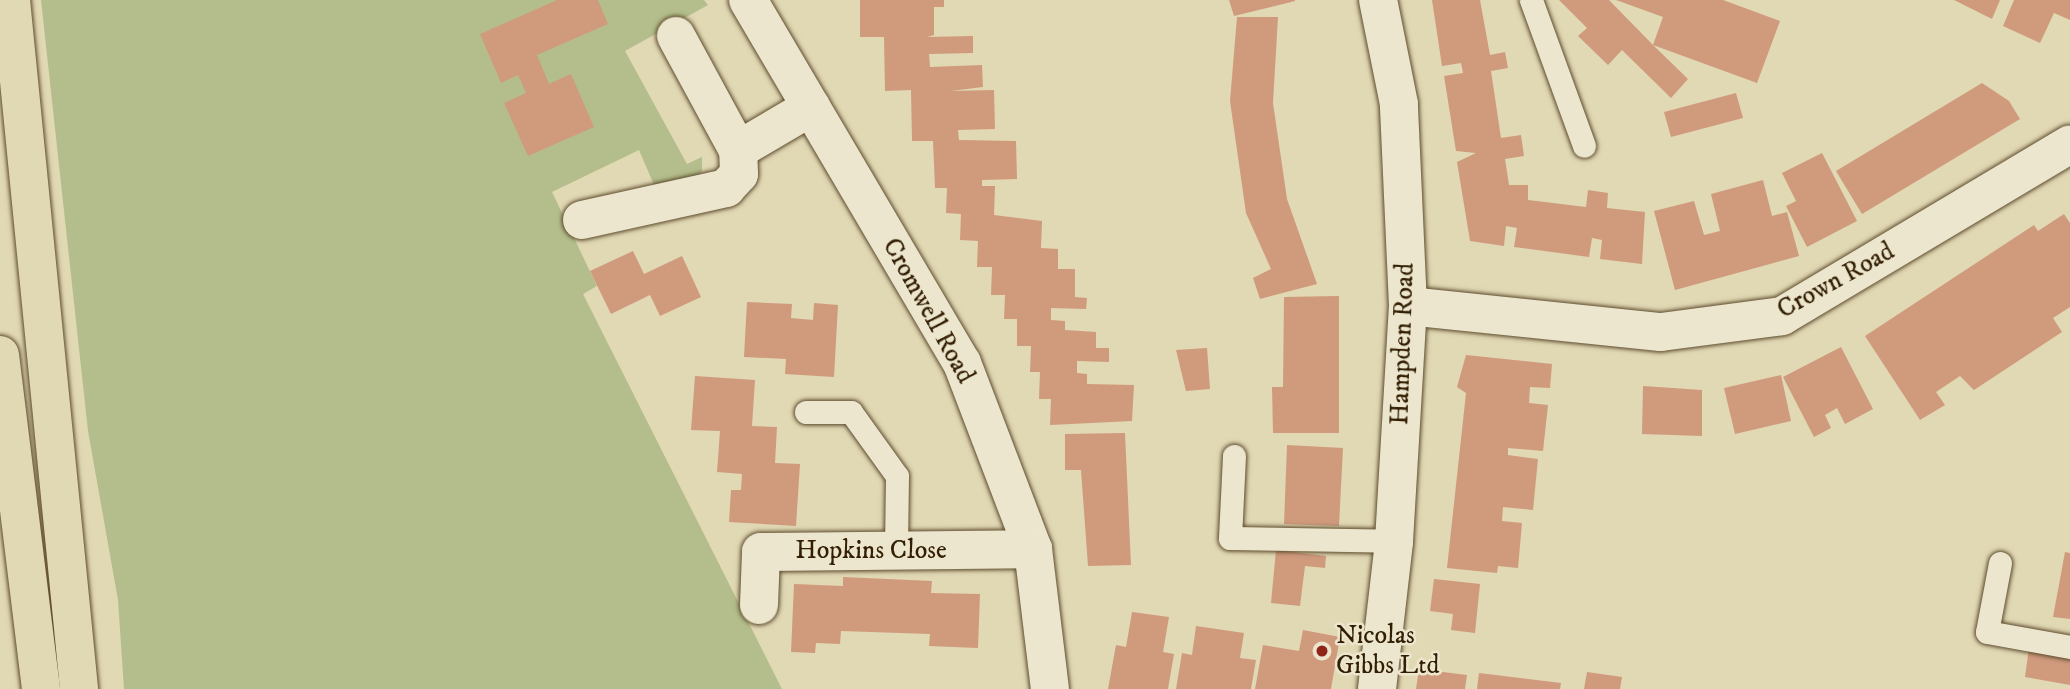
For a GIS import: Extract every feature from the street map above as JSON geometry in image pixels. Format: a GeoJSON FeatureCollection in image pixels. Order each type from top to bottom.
{"type":"FeatureCollection","features":[{"type":"Feature","properties":{"kind":"highway"},"geometry":{"type":"LineString","coordinates":[[11,0],[79,689]]}},
{"type":"Feature","properties":{"kind":"highway"},"geometry":{"type":"LineString","coordinates":[[0,355],[41,689]]}},
{"type":"Feature","properties":{"kind":"street","name":"Cromwell Road"},"geometry":{"type":"LineString","coordinates":[[748,0],[962,363],[1033,549],[1050,689]]}},
{"type":"Feature","properties":{"kind":"street","name":"Hampden Road"},"geometry":{"type":"LineString","coordinates":[[1377,689],[1394,541],[1408,306],[1399,104],[1378,0]]}},
{"type":"Feature","properties":{"kind":"street"},"geometry":{"type":"LineString","coordinates":[[582,219],[726,188],[739,174],[738,150],[676,36]]}},
{"type":"Feature","properties":{"kind":"street"},"geometry":{"type":"LineString","coordinates":[[738,150],[811,107]]}},
{"type":"Feature","properties":{"kind":"street","name":"Crown Road"},"geometry":{"type":"LineString","coordinates":[[1408,306],[1661,332],[1782,316],[2070,144]]}},
{"type":"Feature","properties":{"kind":"street","name":"Hopkins Close"},"geometry":{"type":"LineString","coordinates":[[759,605],[761,552],[1033,549]]}},
{"type":"Feature","properties":{"kind":"lane"},"geometry":{"type":"LineString","coordinates":[[1531,0],[1584,146]]}},
{"type":"Feature","properties":{"kind":"lane"},"geometry":{"type":"LineString","coordinates":[[806,412],[851,412],[897,477],[896,552]]}},
{"type":"Feature","properties":{"kind":"lane"},"geometry":{"type":"LineString","coordinates":[[1234,456],[1230,538],[1394,541]]}},
{"type":"Feature","properties":{"kind":"lane"},"geometry":{"type":"LineString","coordinates":[[2000,563],[1987,632],[2070,647]]}},
{"type":"Feature","properties":{"kind":"green space"},"geometry":{"type":"Polygon","coordinates":[[[41,0],[704,0],[708,5],[625,51],[687,164],[702,157],[702,171],[692,182],[654,185],[639,150],[552,192],[597,286],[583,294],[782,689],[124,689],[118,600],[88,431],[41,0]]]}},
{"type":"Feature","properties":{"kind":"building"},"geometry":{"type":"Polygon","coordinates":[[[557,0],[598,0],[608,24],[537,55],[549,84],[571,74],[594,127],[528,156],[504,103],[526,93],[518,75],[501,83],[480,34],[557,0]]]}},
{"type":"Feature","properties":{"kind":"building"},"geometry":{"type":"Polygon","coordinates":[[[860,0],[944,0],[944,7],[934,7],[934,35],[927,37],[973,36],[973,53],[929,54],[930,67],[982,65],[983,87],[951,91],[994,90],[995,129],[958,130],[959,140],[1016,141],[1017,179],[982,180],[982,186],[995,186],[994,215],[1042,221],[1041,248],[1058,249],[1058,269],[1075,269],[1075,297],[1087,298],[1086,309],[1051,308],[1051,320],[1065,321],[1065,330],[1096,332],[1096,348],[1109,348],[1109,362],[1077,361],[1077,373],[1087,374],[1087,384],[1134,385],[1132,421],[1050,425],[1051,399],[1039,399],[1040,372],[1030,372],[1031,346],[1017,346],[1017,319],[1004,319],[1005,295],[991,295],[992,267],[977,267],[978,241],[960,240],[961,214],[946,213],[947,188],[935,188],[933,141],[912,141],[911,90],[885,91],[884,37],[860,37],[860,0]]]}},
{"type":"Feature","properties":{"kind":"building"},"geometry":{"type":"Polygon","coordinates":[[[1229,0],[1295,0],[1295,1],[1234,16],[1229,0]]]}},
{"type":"Feature","properties":{"kind":"building"},"geometry":{"type":"Polygon","coordinates":[[[1432,0],[1480,0],[1490,55],[1505,52],[1508,68],[1491,71],[1501,138],[1521,135],[1524,156],[1505,159],[1509,185],[1528,185],[1528,200],[1586,207],[1588,190],[1608,193],[1607,208],[1645,212],[1642,264],[1600,259],[1602,240],[1592,238],[1589,257],[1514,247],[1517,228],[1506,226],[1504,246],[1470,241],[1457,162],[1476,153],[1456,151],[1444,76],[1463,73],[1461,63],[1442,66],[1432,0]]]}},
{"type":"Feature","properties":{"kind":"building"},"geometry":{"type":"Polygon","coordinates":[[[1559,0],[1609,0],[1688,79],[1671,98],[1622,50],[1608,65],[1578,36],[1587,28],[1559,0]]]}},
{"type":"Feature","properties":{"kind":"building"},"geometry":{"type":"Polygon","coordinates":[[[1616,0],[1723,0],[1780,21],[1757,83],[1653,45],[1663,17],[1616,0]]]}},
{"type":"Feature","properties":{"kind":"building"},"geometry":{"type":"Polygon","coordinates":[[[1954,0],[2000,0],[1992,19],[1954,0]]]}},
{"type":"Feature","properties":{"kind":"building"},"geometry":{"type":"Polygon","coordinates":[[[2014,0],[2070,0],[2070,20],[2054,13],[2040,43],[2003,26],[2014,0]]]}},
{"type":"Feature","properties":{"kind":"building"},"geometry":{"type":"Polygon","coordinates":[[[1237,17],[1278,17],[1273,103],[1287,199],[1317,284],[1260,299],[1253,278],[1271,269],[1246,213],[1230,101],[1237,17]]]}},
{"type":"Feature","properties":{"kind":"building"},"geometry":{"type":"Polygon","coordinates":[[[1982,83],[2009,101],[2020,119],[1862,214],[1836,171],[1982,83]]]}},
{"type":"Feature","properties":{"kind":"building"},"geometry":{"type":"Polygon","coordinates":[[[1736,93],[1743,118],[1671,137],[1664,112],[1736,93]]]}},
{"type":"Feature","properties":{"kind":"building"},"geometry":{"type":"Polygon","coordinates":[[[1822,153],[1857,221],[1807,247],[1786,206],[1796,201],[1782,173],[1822,153]]]}},
{"type":"Feature","properties":{"kind":"building"},"geometry":{"type":"Polygon","coordinates":[[[1763,180],[1772,216],[1787,212],[1799,256],[1675,290],[1654,211],[1694,201],[1704,235],[1720,231],[1711,194],[1763,180]]]}},
{"type":"Feature","properties":{"kind":"building"},"geometry":{"type":"Polygon","coordinates":[[[2064,214],[2070,223],[2070,307],[2053,318],[2062,332],[1974,390],[1960,376],[1936,392],[1945,405],[1920,420],[1865,336],[2034,225],[2038,231],[2064,214]]]}},
{"type":"Feature","properties":{"kind":"building"},"geometry":{"type":"Polygon","coordinates":[[[633,251],[644,274],[682,256],[701,297],[660,316],[650,295],[611,314],[590,271],[633,251]]]}},
{"type":"Feature","properties":{"kind":"building"},"geometry":{"type":"Polygon","coordinates":[[[1339,296],[1339,433],[1273,433],[1272,387],[1283,387],[1284,297],[1339,296]]]}},
{"type":"Feature","properties":{"kind":"building"},"geometry":{"type":"Polygon","coordinates":[[[747,302],[792,304],[791,318],[813,320],[814,303],[838,305],[834,377],[785,374],[786,359],[744,357],[747,302]]]}},
{"type":"Feature","properties":{"kind":"building"},"geometry":{"type":"Polygon","coordinates":[[[1841,347],[1873,409],[1845,424],[1837,408],[1825,415],[1831,428],[1814,437],[1783,377],[1841,347]]]}},
{"type":"Feature","properties":{"kind":"building"},"geometry":{"type":"Polygon","coordinates":[[[1207,348],[1210,389],[1186,391],[1176,350],[1207,348]]]}},
{"type":"Feature","properties":{"kind":"building"},"geometry":{"type":"Polygon","coordinates":[[[1466,355],[1552,364],[1550,388],[1530,387],[1529,403],[1548,405],[1543,451],[1508,448],[1508,455],[1538,459],[1533,510],[1503,507],[1502,521],[1522,523],[1518,568],[1498,566],[1497,573],[1447,568],[1466,393],[1457,387],[1466,355]]]}},
{"type":"Feature","properties":{"kind":"building"},"geometry":{"type":"Polygon","coordinates":[[[1781,375],[1791,421],[1735,434],[1724,388],[1781,375]]]}},
{"type":"Feature","properties":{"kind":"building"},"geometry":{"type":"Polygon","coordinates":[[[695,376],[755,380],[752,426],[777,427],[775,463],[800,464],[796,526],[729,522],[731,490],[741,490],[742,474],[717,472],[720,431],[691,430],[695,376]]]}},
{"type":"Feature","properties":{"kind":"building"},"geometry":{"type":"Polygon","coordinates":[[[1643,386],[1702,390],[1702,436],[1642,434],[1643,386]]]}},
{"type":"Feature","properties":{"kind":"building"},"geometry":{"type":"Polygon","coordinates":[[[1125,433],[1131,565],[1088,566],[1081,470],[1065,470],[1065,434],[1125,433]]]}},
{"type":"Feature","properties":{"kind":"building"},"geometry":{"type":"Polygon","coordinates":[[[1287,445],[1343,448],[1339,526],[1284,524],[1287,445]]]}},
{"type":"Feature","properties":{"kind":"building"},"geometry":{"type":"Polygon","coordinates":[[[1276,550],[1326,556],[1325,568],[1305,566],[1300,606],[1271,603],[1276,550]]]}},
{"type":"Feature","properties":{"kind":"building"},"geometry":{"type":"Polygon","coordinates":[[[2065,552],[2070,553],[2070,619],[2053,617],[2065,552]]]}},
{"type":"Feature","properties":{"kind":"building"},"geometry":{"type":"Polygon","coordinates":[[[843,577],[932,581],[931,593],[980,594],[978,648],[929,646],[930,634],[841,631],[840,644],[816,643],[815,653],[791,652],[794,584],[843,586],[843,577]]]}},
{"type":"Feature","properties":{"kind":"building"},"geometry":{"type":"Polygon","coordinates":[[[1434,579],[1480,584],[1475,633],[1451,630],[1453,614],[1430,611],[1434,579]]]}},
{"type":"Feature","properties":{"kind":"building"},"geometry":{"type":"Polygon","coordinates":[[[1132,612],[1169,617],[1163,652],[1174,654],[1168,689],[1108,689],[1116,645],[1126,647],[1132,612]]]}},
{"type":"Feature","properties":{"kind":"building"},"geometry":{"type":"Polygon","coordinates":[[[1196,626],[1244,633],[1240,658],[1256,660],[1251,689],[1176,689],[1182,653],[1192,655],[1196,626]]]}},
{"type":"Feature","properties":{"kind":"building"},"geometry":{"type":"Polygon","coordinates":[[[1303,630],[1340,637],[1331,689],[1255,689],[1263,645],[1299,651],[1303,630]]]}},
{"type":"Feature","properties":{"kind":"building"},"geometry":{"type":"Polygon","coordinates":[[[2029,648],[2070,655],[2070,685],[2025,677],[2029,648]]]}},
{"type":"Feature","properties":{"kind":"building"},"geometry":{"type":"Polygon","coordinates":[[[1419,669],[1467,675],[1465,689],[1416,689],[1419,669]]]}},
{"type":"Feature","properties":{"kind":"building"},"geometry":{"type":"Polygon","coordinates":[[[1587,672],[1622,677],[1620,689],[1584,689],[1587,672]]]}},
{"type":"Feature","properties":{"kind":"building"},"geometry":{"type":"Polygon","coordinates":[[[1479,673],[1561,683],[1560,689],[1477,689],[1479,673]]]}},
{"type":"Feature","properties":{"kind":"place","name":"Nicolas Gibbs Ltd"},"geometry":{"type":"Point","coordinates":[1322,651]}}]}
